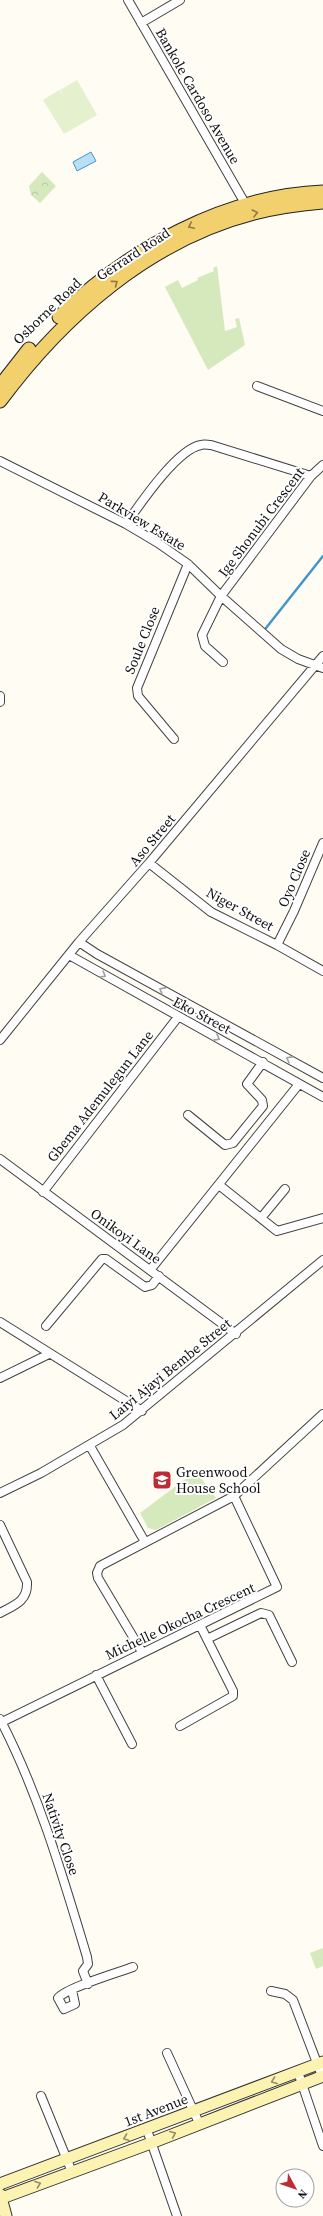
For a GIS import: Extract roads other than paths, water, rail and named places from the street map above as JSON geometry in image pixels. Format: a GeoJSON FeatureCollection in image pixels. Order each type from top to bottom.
{"type":"FeatureCollection","features":[{"type":"Feature","properties":{"kind":"main road","name":"Osborne Road"},"geometry":{"type":"LineString","coordinates":[[0,386],[46,330],[80,299],[117,270],[176,233],[246,205],[275,198],[323,192]]}},
{"type":"Feature","properties":{"kind":"main road","name":"Gerrard Road"},"geometry":{"type":"LineString","coordinates":[[0,401],[31,360],[66,322],[98,296],[146,261],[190,237],[233,219],[276,208],[323,202]]}},
{"type":"Feature","properties":{"kind":"street","name":"Bankole Cardoso Avenue"},"geometry":{"type":"LineString","coordinates":[[128,0],[246,205]]}},
{"type":"Feature","properties":{"kind":"street"},"geometry":{"type":"LineString","coordinates":[[141,23],[180,0]]}},
{"type":"Feature","properties":{"kind":"street"},"geometry":{"type":"LineString","coordinates":[[257,386],[323,411]]}},
{"type":"Feature","properties":{"kind":"street"},"geometry":{"type":"LineString","coordinates":[[126,524],[162,476],[180,458],[201,445],[211,445],[311,476]]}},
{"type":"Feature","properties":{"kind":"street","name":"Parkview Estate"},"geometry":{"type":"LineString","coordinates":[[0,461],[126,524],[158,543],[188,564],[221,596],[281,649],[298,659],[319,667]]}},
{"type":"Feature","properties":{"kind":"street","name":"Ige Shonubi Crescent"},"geometry":{"type":"LineString","coordinates":[[223,662],[205,646],[202,635],[221,596],[311,476],[323,465]]}},
{"type":"Feature","properties":{"kind":"street","name":"Soule Close"},"geometry":{"type":"LineString","coordinates":[[174,739],[138,696],[137,688],[188,564]]}},
{"type":"Feature","properties":{"kind":"street","name":"Aso Street"},"geometry":{"type":"LineString","coordinates":[[0,1040],[79,942],[319,667],[323,656]]}},
{"type":"Feature","properties":{"kind":"street"},"geometry":{"type":"LineString","coordinates":[[0,696],[0,702]]}},
{"type":"Feature","properties":{"kind":"street","name":"Oyo Close"},"geometry":{"type":"LineString","coordinates":[[277,945],[294,911],[323,843]]}},
{"type":"Feature","properties":{"kind":"street","name":"Niger Street"},"geometry":{"type":"LineString","coordinates":[[149,863],[211,912],[277,945],[323,971]]}},
{"type":"Feature","properties":{"kind":"street","name":"Eko Street"},"geometry":{"type":"LineString","coordinates":[[79,942],[97,954],[323,1078]]}},
{"type":"Feature","properties":{"kind":"street","name":"Eko Street"},"geometry":{"type":"LineString","coordinates":[[69,955],[178,1017],[264,1062],[323,1097]]}},
{"type":"Feature","properties":{"kind":"street","name":"Gbema Ademulegun Lane"},"geometry":{"type":"LineString","coordinates":[[44,1192],[178,1017]]}},
{"type":"Feature","properties":{"kind":"street"},"geometry":{"type":"LineString","coordinates":[[188,1116],[225,1144],[233,1143],[263,1106],[262,1100],[247,1084],[264,1062]]}},
{"type":"Feature","properties":{"kind":"street"},"geometry":{"type":"LineString","coordinates":[[151,1270],[299,1084]]}},
{"type":"Feature","properties":{"kind":"street","name":"Onikoyi Lane"},"geometry":{"type":"LineString","coordinates":[[0,1159],[236,1334]]}},
{"type":"Feature","properties":{"kind":"street"},"geometry":{"type":"LineString","coordinates":[[219,1185],[280,1231],[323,1218]]}},
{"type":"Feature","properties":{"kind":"street"},"geometry":{"type":"LineString","coordinates":[[261,1218],[285,1189]]}},
{"type":"Feature","properties":{"kind":"street"},"geometry":{"type":"LineString","coordinates":[[46,1326],[102,1259],[106,1259],[145,1287],[152,1286],[159,1276]]}},
{"type":"Feature","properties":{"kind":"street","name":"Laiyi Ajayi Bembe Street"},"geometry":{"type":"LineString","coordinates":[[0,1493],[41,1473],[90,1446],[142,1411],[323,1260]]}},
{"type":"Feature","properties":{"kind":"street"},"geometry":{"type":"LineString","coordinates":[[0,1322],[142,1411]]}},
{"type":"Feature","properties":{"kind":"street"},"geometry":{"type":"LineString","coordinates":[[0,1378],[49,1354]]}},
{"type":"Feature","properties":{"kind":"street"},"geometry":{"type":"LineString","coordinates":[[142,1652],[97,1573],[104,1562],[234,1496],[323,1414]]}},
{"type":"Feature","properties":{"kind":"street"},"geometry":{"type":"LineString","coordinates":[[90,1446],[145,1542]]}},
{"type":"Feature","properties":{"kind":"street","name":"Michelle Okocha Crescent"},"geometry":{"type":"LineString","coordinates":[[1,1720],[277,1588],[234,1496]]}},
{"type":"Feature","properties":{"kind":"street"},"geometry":{"type":"LineString","coordinates":[[0,1525],[27,1582],[27,1590],[25,1598],[0,1614]]}},
{"type":"Feature","properties":{"kind":"street"},"geometry":{"type":"LineString","coordinates":[[207,1639],[261,1613],[265,1613],[269,1615],[292,1662]]}},
{"type":"Feature","properties":{"kind":"street"},"geometry":{"type":"LineString","coordinates":[[180,1726],[232,1699],[233,1696],[233,1691],[200,1625]]}},
{"type":"Feature","properties":{"kind":"street"},"geometry":{"type":"LineString","coordinates":[[96,1675],[132,1744]]}},
{"type":"Feature","properties":{"kind":"street","name":"Nativity Close"},"geometry":{"type":"LineString","coordinates":[[1,1720],[52,1844],[87,1957],[88,1964],[83,1971],[88,1984]]}},
{"type":"Feature","properties":{"kind":"street"},"geometry":{"type":"LineString","coordinates":[[72,1990],[133,1967]]}},
{"type":"Feature","properties":{"kind":"street"},"geometry":{"type":"LineString","coordinates":[[271,1991],[284,1994],[293,2000],[320,2063],[323,2076]]}},
{"type":"Feature","properties":{"kind":"street"},"geometry":{"type":"LineString","coordinates":[[167,2053],[199,2123]]}},
{"type":"Feature","properties":{"kind":"street","name":"1st Avenue"},"geometry":{"type":"LineString","coordinates":[[0,2184],[147,2130],[320,2063]]}},
{"type":"Feature","properties":{"kind":"street"},"geometry":{"type":"LineString","coordinates":[[298,2072],[323,2146]]}},
{"type":"Feature","properties":{"kind":"street","name":"1st Avenue"},"geometry":{"type":"LineString","coordinates":[[1,2196],[151,2143],[199,2123],[323,2076]]}},
{"type":"Feature","properties":{"kind":"street"},"geometry":{"type":"LineString","coordinates":[[41,2096],[68,2159],[72,2172]]}},
{"type":"Feature","properties":{"kind":"street"},"geometry":{"type":"LineString","coordinates":[[147,2130],[177,2216]]}},
{"type":"Feature","properties":{"kind":"street"},"geometry":{"type":"LineString","coordinates":[[1,2196],[6,2216]]}},
{"type":"Feature","properties":{"kind":"water"},"geometry":{"type":"Polygon","coordinates":[[[91,152],[96,161],[77,171],[73,162],[91,152]]]}},
{"type":"Feature","properties":{"kind":"waterway"},"geometry":{"type":"LineString","coordinates":[[266,628],[323,556]]}},
{"type":"Feature","properties":{"kind":"place","name":"Greenwood House School"},"geometry":{"type":"Point","coordinates":[162,1480]}}]}
